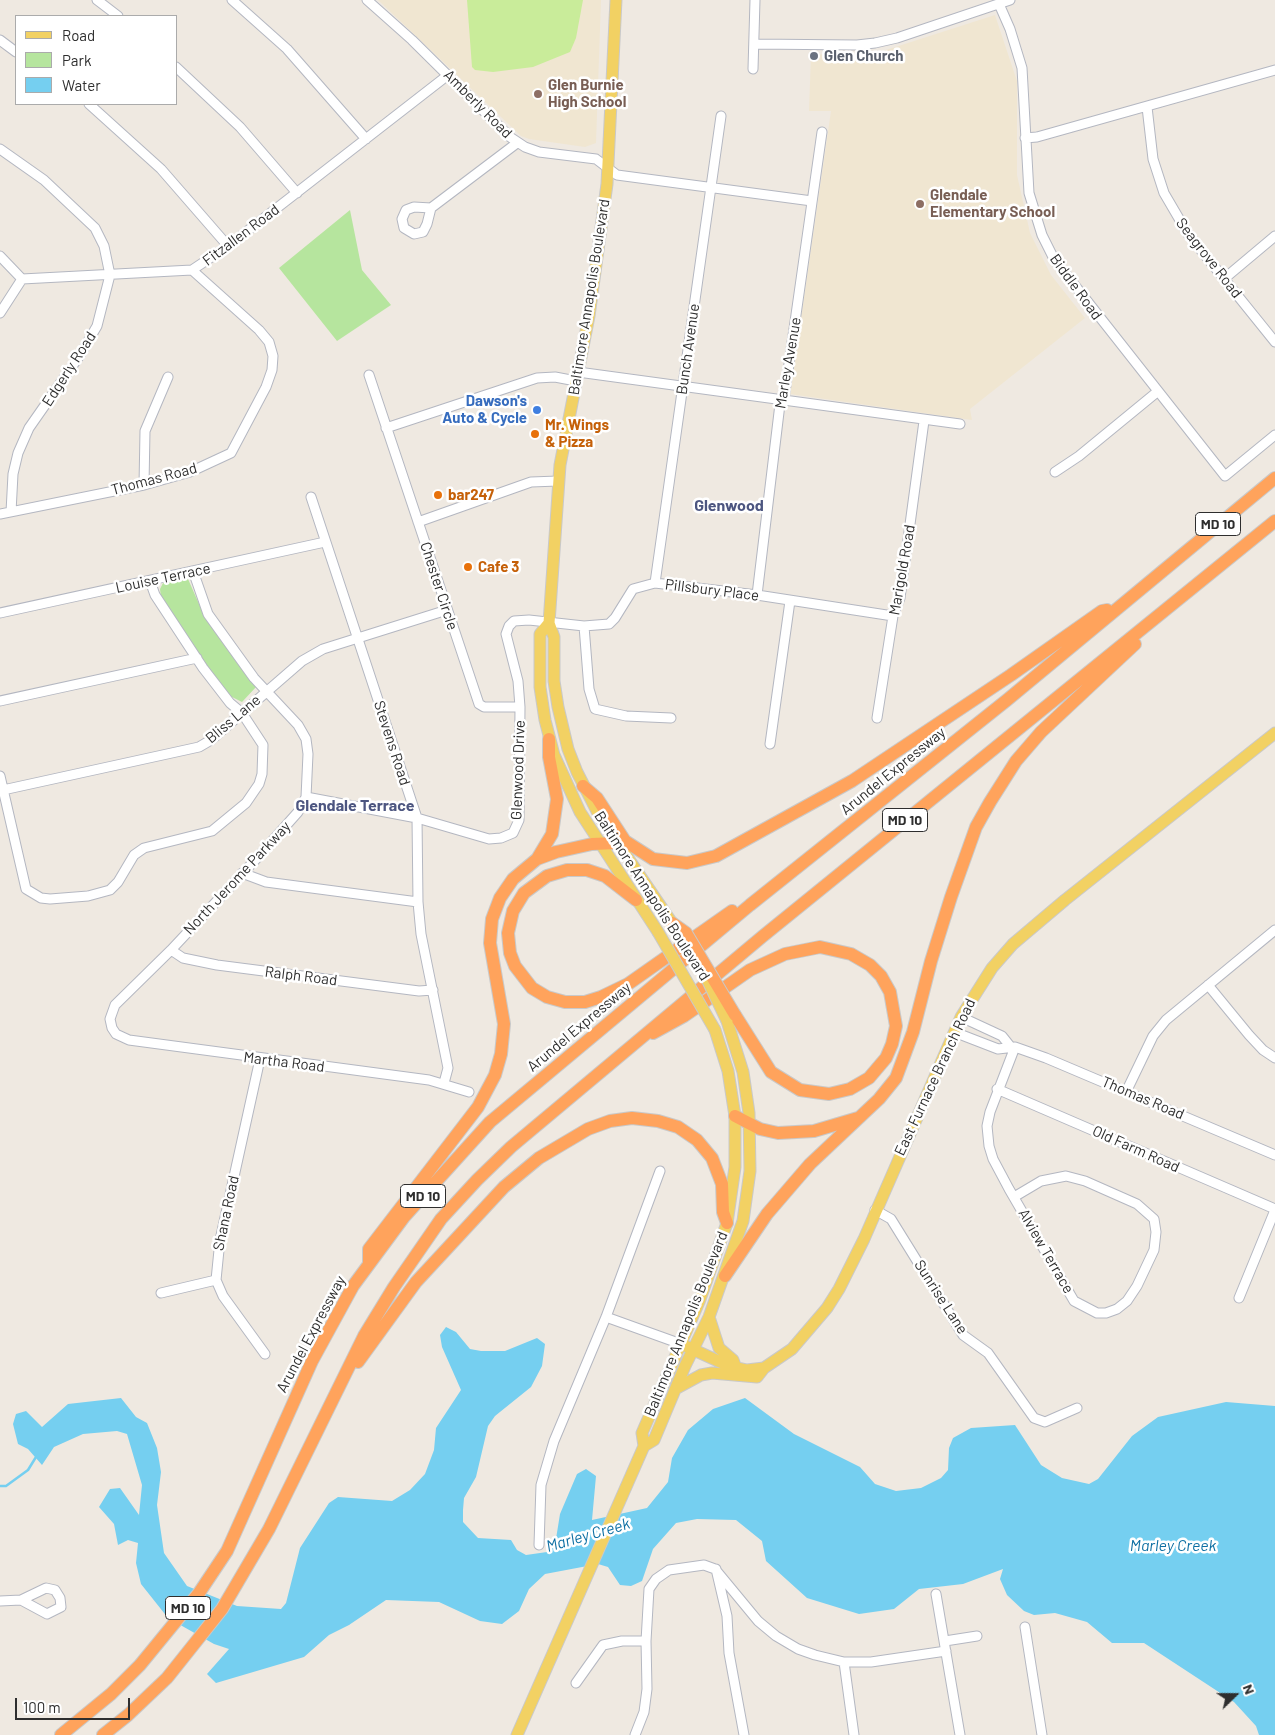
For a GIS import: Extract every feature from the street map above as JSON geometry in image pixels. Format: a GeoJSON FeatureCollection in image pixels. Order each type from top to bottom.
{"type":"FeatureCollection","features":[{"type":"Feature","properties":{"kind":"highway","name":"Arundel Expressway"},"geometry":{"type":"LineString","coordinates":[[61,1735],[116,1689],[164,1638],[210,1578],[227,1551],[252,1498],[312,1361],[353,1286],[404,1218],[490,1122],[750,905],[1120,607],[1275,478]]}},
{"type":"Feature","properties":{"kind":"highway","name":"MD 10"},"geometry":{"type":"LineString","coordinates":[[103,1735],[128,1716],[167,1678],[190,1651],[234,1592],[269,1529],[334,1394],[369,1328],[441,1219],[511,1147],[639,1038],[1275,522]]}},
{"type":"Feature","properties":{"kind":"highway"},"geometry":{"type":"LineString","coordinates":[[725,1276],[768,1214],[810,1164],[860,1117],[896,1078],[913,1032],[931,961],[951,897],[976,827],[1016,761],[1041,732],[1130,649],[1173,604]]}},
{"type":"Feature","properties":{"kind":"highway"},"geometry":{"type":"LineString","coordinates":[[583,786],[597,798],[625,841],[654,859],[670,863],[687,863],[716,856],[852,781],[1011,675],[1102,611],[1120,607]]}},
{"type":"Feature","properties":{"kind":"highway"},"geometry":{"type":"LineString","coordinates":[[536,860],[552,834],[557,809],[549,757],[549,739]]}},
{"type":"Feature","properties":{"kind":"highway"},"geometry":{"type":"LineString","coordinates":[[369,1264],[369,1249],[478,1107],[495,1075],[501,1054],[504,1028],[501,998],[490,943],[492,919],[500,898],[513,879],[536,860],[556,852],[617,843]]}},
{"type":"Feature","properties":{"kind":"highway"},"geometry":{"type":"LineString","coordinates":[[636,900],[605,876],[587,870],[567,870],[547,876],[524,893],[513,911],[508,933],[510,952],[515,966],[532,988],[547,997],[565,1002],[585,1002],[601,997],[628,984],[736,908],[750,905]]}},
{"type":"Feature","properties":{"kind":"highway"},"geometry":{"type":"LineString","coordinates":[[639,1038],[663,1029],[750,970],[785,954],[820,947],[851,954],[870,965],[881,976],[890,992],[896,1026],[892,1044],[886,1058],[869,1078],[850,1089],[829,1094],[800,1090],[771,1072],[731,1018],[686,933],[672,923]]}},
{"type":"Feature","properties":{"kind":"highway"},"geometry":{"type":"LineString","coordinates":[[735,1116],[778,1133],[814,1131],[860,1117]]}},
{"type":"Feature","properties":{"kind":"highway"},"geometry":{"type":"LineString","coordinates":[[334,1394],[416,1282],[473,1219],[504,1187],[540,1158],[588,1129],[610,1121],[632,1118],[678,1127],[697,1140],[712,1158],[722,1184],[723,1212],[727,1223]]}},
{"type":"Feature","properties":{"kind":"main road","name":"Baltimore Annapolis Boulevard"},"geometry":{"type":"LineString","coordinates":[[616,0],[608,168],[594,282],[558,481],[549,623],[554,637],[554,681],[563,733],[583,786],[617,843],[672,923]]}},
{"type":"Feature","properties":{"kind":"main road","name":"Baltimore Annapolis Boulevard"},"geometry":{"type":"LineString","coordinates":[[517,1735],[644,1446],[642,1434],[719,1250],[727,1223],[735,1167],[735,1116],[728,1071],[715,1030],[658,932],[571,796],[549,739],[542,706],[540,634],[549,623]]}},
{"type":"Feature","properties":{"kind":"main road","name":"East Furnace Branch Road"},"geometry":{"type":"LineString","coordinates":[[677,1388],[701,1376],[712,1373],[757,1378],[764,1368],[792,1350],[827,1308],[864,1239],[961,1017],[992,968],[1013,944],[1275,733]]}},
{"type":"Feature","properties":{"kind":"main road","name":"Baltimore Annapolis Boulevard"},"geometry":{"type":"LineString","coordinates":[[644,1446],[654,1440],[692,1351],[709,1318],[740,1229],[747,1195],[750,1123],[743,1072],[731,1018]]}},
{"type":"Feature","properties":{"kind":"main road"},"geometry":{"type":"LineString","coordinates":[[709,1318],[718,1348],[733,1360],[736,1368]]}},
{"type":"Feature","properties":{"kind":"main road"},"geometry":{"type":"LineString","coordinates":[[680,1344],[692,1351],[736,1368],[747,1370],[764,1368]]}},
{"type":"Feature","properties":{"kind":"street"},"geometry":{"type":"LineString","coordinates":[[97,0],[117,15]]}},
{"type":"Feature","properties":{"kind":"street"},"geometry":{"type":"LineString","coordinates":[[232,0],[287,49],[366,139]]}},
{"type":"Feature","properties":{"kind":"street","name":"Amberly Road"},"geometry":{"type":"LineString","coordinates":[[367,0],[517,142],[539,152],[596,159],[617,175],[812,201]]}},
{"type":"Feature","properties":{"kind":"street"},"geometry":{"type":"LineString","coordinates":[[753,69],[755,0]]}},
{"type":"Feature","properties":{"kind":"street"},"geometry":{"type":"LineString","coordinates":[[754,44],[857,46],[875,43],[897,38],[1010,0]]}},
{"type":"Feature","properties":{"kind":"street","name":"Biddle Road"},"geometry":{"type":"LineString","coordinates":[[999,4],[1018,50],[1022,68],[1026,106],[1025,138],[1030,193],[1042,235],[1054,259],[1156,392],[1225,476],[1275,435]]}},
{"type":"Feature","properties":{"kind":"street"},"geometry":{"type":"LineString","coordinates":[[0,40],[15,51]]}},
{"type":"Feature","properties":{"kind":"street"},"geometry":{"type":"LineString","coordinates":[[178,68],[240,128],[297,192]]}},
{"type":"Feature","properties":{"kind":"street"},"geometry":{"type":"LineString","coordinates":[[1025,138],[1037,137],[1275,70]]}},
{"type":"Feature","properties":{"kind":"street","name":"Fitzallen Road"},"geometry":{"type":"LineString","coordinates":[[22,279],[192,270],[228,246],[448,75]]}},
{"type":"Feature","properties":{"kind":"street"},"geometry":{"type":"LineString","coordinates":[[90,105],[161,169],[228,246]]}},
{"type":"Feature","properties":{"kind":"street","name":"Seagrove Road"},"geometry":{"type":"LineString","coordinates":[[1147,107],[1153,159],[1164,193],[1188,234],[1275,342]]}},
{"type":"Feature","properties":{"kind":"street","name":"Bunch Avenue"},"geometry":{"type":"LineString","coordinates":[[656,583],[721,116]]}},
{"type":"Feature","properties":{"kind":"street","name":"Marley Avenue"},"geometry":{"type":"LineString","coordinates":[[757,595],[780,404],[784,399],[822,132]]}},
{"type":"Feature","properties":{"kind":"street"},"geometry":{"type":"LineString","coordinates":[[430,208],[517,142]]}},
{"type":"Feature","properties":{"kind":"street","name":"Edgerly Road"},"geometry":{"type":"LineString","coordinates":[[0,148],[44,180],[95,228],[104,246],[110,275],[97,326],[80,355],[29,428],[18,453],[13,474],[11,512]]}},
{"type":"Feature","properties":{"kind":"street"},"geometry":{"type":"LineString","coordinates":[[1224,278],[1275,236]]}},
{"type":"Feature","properties":{"kind":"street"},"geometry":{"type":"LineString","coordinates":[[0,256],[22,279],[0,313]]}},
{"type":"Feature","properties":{"kind":"street","name":"Thomas Road"},"geometry":{"type":"LineString","coordinates":[[0,514],[144,485],[190,472],[230,452],[266,387],[272,370],[273,356],[264,335],[192,270]]}},
{"type":"Feature","properties":{"kind":"street","name":"Chester Circle"},"geometry":{"type":"LineString","coordinates":[[369,375],[479,704],[484,707],[520,707]]}},
{"type":"Feature","properties":{"kind":"street"},"geometry":{"type":"LineString","coordinates":[[144,485],[145,431],[168,377]]}},
{"type":"Feature","properties":{"kind":"street"},"geometry":{"type":"LineString","coordinates":[[386,428],[537,378],[555,377],[577,377],[683,386],[960,424]]}},
{"type":"Feature","properties":{"kind":"street"},"geometry":{"type":"LineString","coordinates":[[1056,472],[1079,456],[1156,392]]}},
{"type":"Feature","properties":{"kind":"street","name":"Marigold Road"},"geometry":{"type":"LineString","coordinates":[[877,718],[893,616],[902,583],[924,420]]}},
{"type":"Feature","properties":{"kind":"street"},"geometry":{"type":"LineString","coordinates":[[418,522],[531,482],[558,481]]}},
{"type":"Feature","properties":{"kind":"street","name":"Stevens Road"},"geometry":{"type":"LineString","coordinates":[[311,497],[417,818],[418,902],[421,934],[448,1068],[444,1084]]}},
{"type":"Feature","properties":{"kind":"street","name":"Louise Terrace"},"geometry":{"type":"LineString","coordinates":[[0,613],[325,542]]}},
{"type":"Feature","properties":{"kind":"street"},"geometry":{"type":"LineString","coordinates":[[193,571],[208,614],[254,678],[298,725],[306,739],[308,754],[306,798]]}},
{"type":"Feature","properties":{"kind":"street"},"geometry":{"type":"LineString","coordinates":[[0,776],[26,889],[41,898],[50,899],[79,898],[103,893],[118,882],[134,855],[144,848],[212,831],[246,803],[259,784],[262,774],[263,745],[242,714],[218,688],[197,658],[155,595],[150,581]]}},
{"type":"Feature","properties":{"kind":"street","name":"Pillsbury Place"},"geometry":{"type":"LineString","coordinates":[[549,623],[584,626],[609,624],[615,618],[634,588],[656,583],[757,595],[893,616]]}},
{"type":"Feature","properties":{"kind":"street"},"geometry":{"type":"LineString","coordinates":[[770,744],[790,601]]}},
{"type":"Feature","properties":{"kind":"street","name":"Bliss Lane"},"geometry":{"type":"LineString","coordinates":[[3,790],[199,747],[211,740],[302,661],[323,650],[447,610]]}},
{"type":"Feature","properties":{"kind":"street","name":"Glenwood Drive"},"geometry":{"type":"LineString","coordinates":[[306,798],[417,818],[489,839],[513,834],[519,820],[520,707],[518,681],[506,634],[509,626],[514,621],[549,623]]}},
{"type":"Feature","properties":{"kind":"street"},"geometry":{"type":"LineString","coordinates":[[584,626],[589,689],[595,709],[626,716],[670,718]]}},
{"type":"Feature","properties":{"kind":"street"},"geometry":{"type":"LineString","coordinates":[[0,701],[197,658]]}},
{"type":"Feature","properties":{"kind":"street","name":"North Jerome Parkway"},"geometry":{"type":"LineString","coordinates":[[110,1019],[115,1005],[171,950],[298,812],[306,798]]}},
{"type":"Feature","properties":{"kind":"street"},"geometry":{"type":"LineString","coordinates":[[242,873],[266,882],[418,902]]}},
{"type":"Feature","properties":{"kind":"street"},"geometry":{"type":"LineString","coordinates":[[1127,1090],[1152,1036],[1166,1020],[1275,930]]}},
{"type":"Feature","properties":{"kind":"street","name":"Ralph Road"},"geometry":{"type":"LineString","coordinates":[[171,950],[183,958],[217,965],[419,991],[433,990]]}},
{"type":"Feature","properties":{"kind":"street"},"geometry":{"type":"LineString","coordinates":[[1208,985],[1249,1035],[1275,1058]]}},
{"type":"Feature","properties":{"kind":"street","name":"Thomas Road"},"geometry":{"type":"LineString","coordinates":[[961,1017],[1002,1036],[1013,1046],[1127,1090],[1275,1155]]}},
{"type":"Feature","properties":{"kind":"street","name":"Martha Road"},"geometry":{"type":"LineString","coordinates":[[110,1019],[116,1034],[129,1040],[444,1084],[469,1092]]}},
{"type":"Feature","properties":{"kind":"street","name":"Thomas Road"},"geometry":{"type":"LineString","coordinates":[[954,1032],[998,1049],[1013,1046]]}},
{"type":"Feature","properties":{"kind":"street","name":"Alview Terrace"},"geometry":{"type":"LineString","coordinates":[[1013,1046],[997,1089],[987,1126],[989,1146],[993,1159],[1014,1197],[1074,1301],[1091,1311],[1106,1313],[1117,1309],[1127,1301],[1137,1286],[1154,1250],[1156,1232],[1154,1219],[1137,1204],[1085,1181],[1066,1176],[1041,1181],[1014,1197]]}},
{"type":"Feature","properties":{"kind":"street","name":"Shana Road"},"geometry":{"type":"LineString","coordinates":[[216,1280],[220,1240],[260,1059]]}},
{"type":"Feature","properties":{"kind":"street","name":"Old Farm Road"},"geometry":{"type":"LineString","coordinates":[[997,1089],[1275,1210]]}},
{"type":"Feature","properties":{"kind":"street"},"geometry":{"type":"LineString","coordinates":[[540,1545],[541,1485],[554,1442],[606,1317],[660,1171]]}},
{"type":"Feature","properties":{"kind":"street","name":"Sunrise Lane"},"geometry":{"type":"LineString","coordinates":[[876,1210],[891,1219],[963,1335],[988,1353],[1034,1418],[1045,1422],[1078,1408]]}},
{"type":"Feature","properties":{"kind":"street"},"geometry":{"type":"LineString","coordinates":[[1239,1298],[1275,1210]]}},
{"type":"Feature","properties":{"kind":"street"},"geometry":{"type":"LineString","coordinates":[[161,1293],[216,1280],[223,1296],[265,1354]]}},
{"type":"Feature","properties":{"kind":"street"},"geometry":{"type":"LineString","coordinates":[[606,1317],[680,1344]]}},
{"type":"Feature","properties":{"kind":"street"},"geometry":{"type":"LineString","coordinates":[[635,1735],[644,1712],[648,1664],[646,1641],[649,1589],[656,1579],[669,1570],[704,1565],[716,1569],[758,1621],[776,1636],[798,1649],[844,1662],[871,1662],[946,1651]]}},
{"type":"Feature","properties":{"kind":"street"},"geometry":{"type":"LineString","coordinates":[[716,1569],[727,1616],[730,1654],[744,1735]]}},
{"type":"Feature","properties":{"kind":"street"},"geometry":{"type":"LineString","coordinates":[[936,1594],[960,1735]]}},
{"type":"Feature","properties":{"kind":"street"},"geometry":{"type":"LineString","coordinates":[[0,1601],[21,1600]]}},
{"type":"Feature","properties":{"kind":"street"},"geometry":{"type":"LineString","coordinates":[[1025,1627],[1042,1735]]}},
{"type":"Feature","properties":{"kind":"street"},"geometry":{"type":"LineString","coordinates":[[945,1641],[977,1636]]}},
{"type":"Feature","properties":{"kind":"street"},"geometry":{"type":"LineString","coordinates":[[576,1683],[603,1644],[622,1641],[646,1641]]}},
{"type":"Feature","properties":{"kind":"street"},"geometry":{"type":"LineString","coordinates":[[844,1662],[854,1735]]}},
{"type":"Feature","properties":{"kind":"shaded area","name":"Glen Burnie High School"},"geometry":{"type":"Polygon","coordinates":[[[378,0],[601,0],[596,143],[585,147],[529,139],[521,136],[378,0]]]}},
{"type":"Feature","properties":{"kind":"shaded area","name":"Glendale Elementary School"},"geometry":{"type":"Polygon","coordinates":[[[995,15],[1017,81],[1017,175],[1030,233],[1051,275],[1085,318],[970,409],[972,420],[790,394],[831,111],[809,111],[811,55],[883,51],[995,15]]]}},
{"type":"Feature","properties":{"kind":"green space"},"geometry":{"type":"Polygon","coordinates":[[[467,0],[583,0],[576,38],[570,52],[533,67],[493,72],[475,70],[472,67],[467,0]]]}},
{"type":"Feature","properties":{"kind":"green space"},"geometry":{"type":"Polygon","coordinates":[[[350,210],[362,270],[391,305],[337,341],[279,268],[350,210]]]}},
{"type":"Feature","properties":{"kind":"green space"},"geometry":{"type":"Polygon","coordinates":[[[188,579],[203,613],[257,686],[242,702],[226,694],[161,597],[160,589],[163,583],[188,579]]]}},
{"type":"Feature","properties":{"kind":"water","name":"Marley Creek"},"geometry":{"type":"Polygon","coordinates":[[[446,1327],[456,1332],[470,1349],[481,1351],[505,1351],[537,1338],[545,1344],[542,1366],[531,1387],[495,1416],[488,1426],[476,1477],[464,1498],[463,1522],[478,1538],[511,1540],[517,1550],[526,1555],[547,1552],[555,1545],[560,1514],[577,1474],[586,1469],[596,1476],[592,1520],[647,1508],[668,1482],[672,1458],[688,1430],[713,1409],[745,1398],[794,1434],[860,1467],[875,1484],[896,1491],[921,1488],[941,1478],[948,1470],[949,1448],[953,1438],[971,1428],[1015,1425],[1041,1465],[1062,1478],[1089,1484],[1098,1479],[1132,1436],[1158,1417],[1226,1402],[1275,1406],[1275,1735],[1259,1735],[1256,1726],[1234,1702],[1144,1643],[1112,1643],[1087,1622],[1055,1613],[1034,1615],[1024,1611],[1007,1595],[1000,1579],[1003,1569],[963,1584],[919,1589],[894,1609],[859,1614],[807,1598],[766,1561],[762,1541],[736,1520],[697,1519],[676,1523],[653,1549],[642,1581],[631,1586],[620,1585],[608,1567],[598,1564],[545,1574],[529,1589],[519,1611],[502,1624],[480,1621],[439,1602],[386,1600],[349,1625],[329,1635],[304,1657],[216,1683],[207,1674],[229,1649],[214,1644],[168,1618],[141,1584],[136,1563],[138,1543],[128,1540],[118,1545],[114,1524],[99,1507],[110,1489],[120,1488],[139,1515],[142,1485],[127,1434],[117,1431],[83,1434],[54,1447],[42,1465],[28,1449],[18,1444],[13,1424],[16,1414],[26,1411],[42,1427],[68,1404],[121,1398],[136,1417],[147,1423],[157,1448],[161,1472],[157,1505],[164,1553],[187,1586],[237,1606],[281,1609],[286,1603],[300,1548],[329,1503],[338,1497],[392,1501],[410,1490],[425,1474],[434,1450],[436,1428],[461,1390],[442,1347],[440,1335],[446,1327]]]}},
{"type":"Feature","properties":{"kind":"waterway","name":"Marley Creek"},"geometry":{"type":"LineString","coordinates":[[0,1486],[6,1486],[28,1470],[36,1457]]}},
{"type":"Feature","properties":{"kind":"place","name":"Glen Church"},"geometry":{"type":"Point","coordinates":[814,56]}},
{"type":"Feature","properties":{"kind":"place","name":"Glen Burnie High School"},"geometry":{"type":"Point","coordinates":[538,94]}},
{"type":"Feature","properties":{"kind":"place","name":"Glendale Elementary School"},"geometry":{"type":"Point","coordinates":[920,204]}},
{"type":"Feature","properties":{"kind":"place","name":"Dawson's Auto & Cycle"},"geometry":{"type":"Point","coordinates":[537,410]}},
{"type":"Feature","properties":{"kind":"place","name":"Mr. Wings & Pizza"},"geometry":{"type":"Point","coordinates":[535,434]}},
{"type":"Feature","properties":{"kind":"place","name":"bar247"},"geometry":{"type":"Point","coordinates":[438,495]}},
{"type":"Feature","properties":{"kind":"place","name":"Cafe 3"},"geometry":{"type":"Point","coordinates":[468,567]}},
{"type":"Feature","properties":{"kind":"district","name":"Glenwood"},"geometry":{"type":"Point","coordinates":[729,506]}},
{"type":"Feature","properties":{"kind":"district","name":"Glendale Terrace"},"geometry":{"type":"Point","coordinates":[355,806]}}]}
